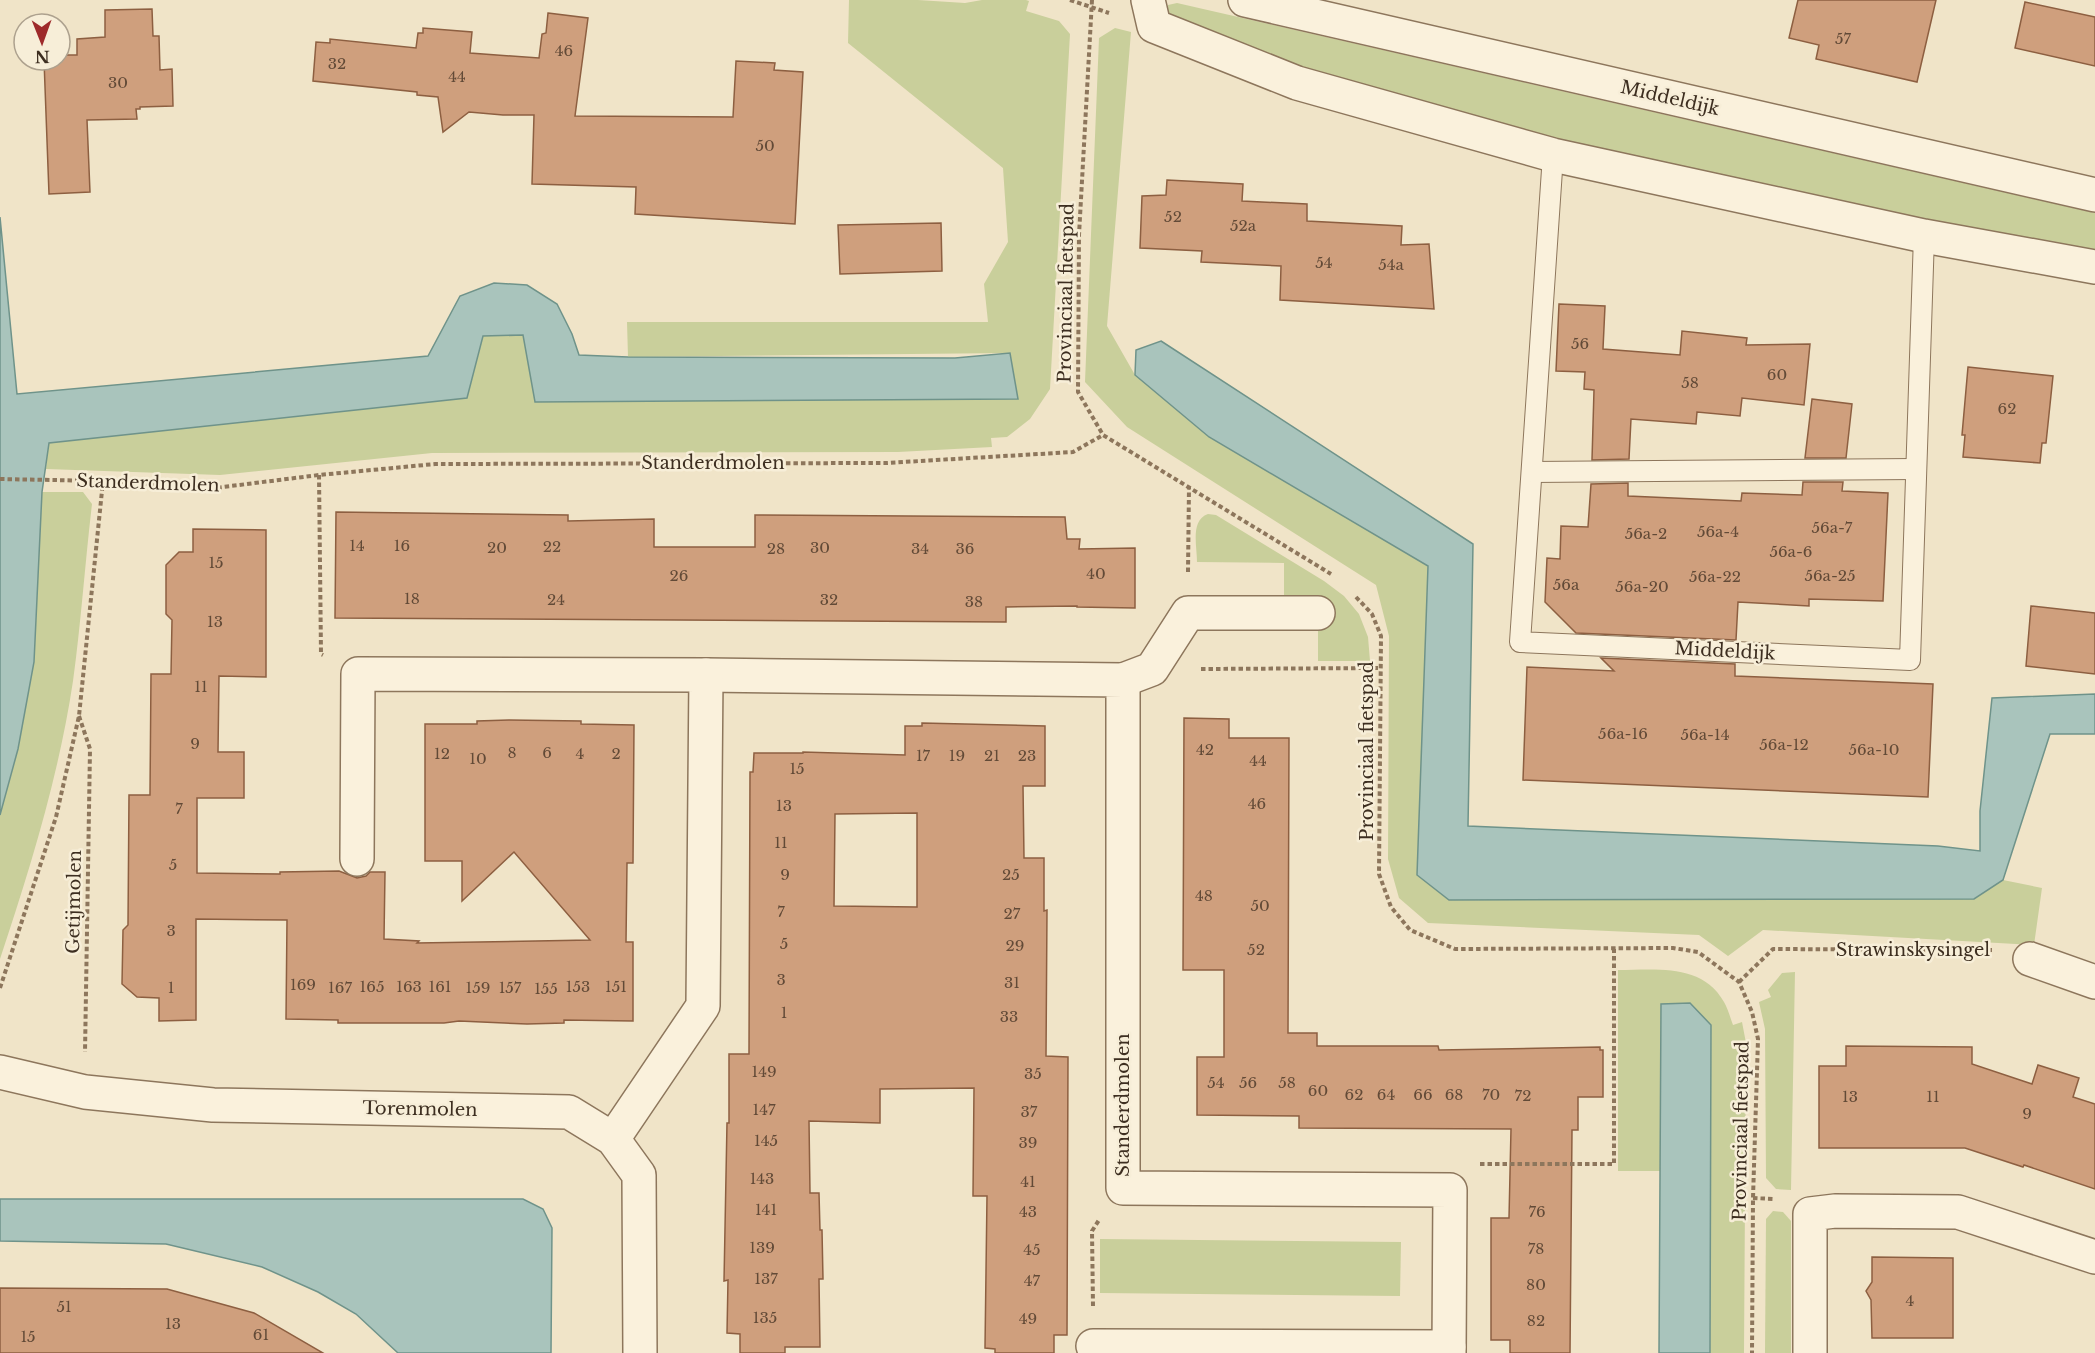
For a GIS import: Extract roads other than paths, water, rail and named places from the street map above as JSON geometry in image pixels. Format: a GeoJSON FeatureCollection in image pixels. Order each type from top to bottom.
{"type":"FeatureCollection","features":[{"type":"Feature","properties":{"kind":"street"},"geometry":{"type":"LineString","coordinates":[[1148,0],[1154,26],[1297,83],[1553,155],[1924,236],[2095,267]]}},
{"type":"Feature","properties":{"kind":"street","name":"Middeldijk"},"geometry":{"type":"LineString","coordinates":[[1245,0],[2095,195]]}},
{"type":"Feature","properties":{"kind":"street"},"geometry":{"type":"LineString","coordinates":[[357,859],[358,674],[1138,674],[1188,613],[1318,613]]}},
{"type":"Feature","properties":{"kind":"street","name":"Standerdmolen"},"geometry":{"type":"LineString","coordinates":[[1138,674],[1123,1188],[1450,1190],[1449,1350]]}},
{"type":"Feature","properties":{"kind":"street"},"geometry":{"type":"LineString","coordinates":[[613,1139],[703,1006],[706,675]]}},
{"type":"Feature","properties":{"kind":"street"},"geometry":{"type":"LineString","coordinates":[[2030,959],[2095,982]]}},
{"type":"Feature","properties":{"kind":"street","name":"Torenmolen"},"geometry":{"type":"LineString","coordinates":[[0,1072],[85,1092],[213,1105],[569,1112],[613,1139],[639,1174],[639,1353]]}},
{"type":"Feature","properties":{"kind":"street"},"geometry":{"type":"LineString","coordinates":[[1810,1353],[1809,1214],[1834,1211],[1958,1212],[2095,1257]]}},
{"type":"Feature","properties":{"kind":"street"},"geometry":{"type":"LineString","coordinates":[[1093,1346],[1449,1350]]}},
{"type":"Feature","properties":{"kind":"lane","name":"Middeldijk"},"geometry":{"type":"LineString","coordinates":[[1553,155],[1520,642],[1910,660],[1924,236]]}},
{"type":"Feature","properties":{"kind":"lane"},"geometry":{"type":"LineString","coordinates":[[1532,472],[1916,469]]}},
{"type":"Feature","properties":{"kind":"water"},"geometry":{"type":"Polygon","coordinates":[[[0,217],[17,394],[428,356],[460,296],[494,283],[527,285],[557,304],[572,334],[579,355],[955,358],[1010,353],[1018,399],[535,402],[523,335],[483,336],[467,398],[49,443],[42,492],[34,662],[18,749],[0,815],[0,217]]]}},
{"type":"Feature","properties":{"kind":"water"},"geometry":{"type":"Polygon","coordinates":[[[1161,341],[1473,544],[1468,826],[1938,846],[1980,851],[1980,811],[1992,698],[2095,694],[2095,734],[2050,734],[2003,880],[1974,899],[1449,900],[1417,875],[1428,566],[1209,437],[1135,375],[1136,350],[1161,341]]]}},
{"type":"Feature","properties":{"kind":"water"},"geometry":{"type":"Polygon","coordinates":[[[1690,1003],[1711,1025],[1710,1353],[1659,1353],[1661,1004],[1690,1003]]]}},
{"type":"Feature","properties":{"kind":"water"},"geometry":{"type":"Polygon","coordinates":[[[0,1199],[523,1199],[543,1209],[552,1228],[551,1353],[398,1353],[356,1314],[318,1292],[262,1267],[166,1244],[0,1241],[0,1199]]]}}]}
